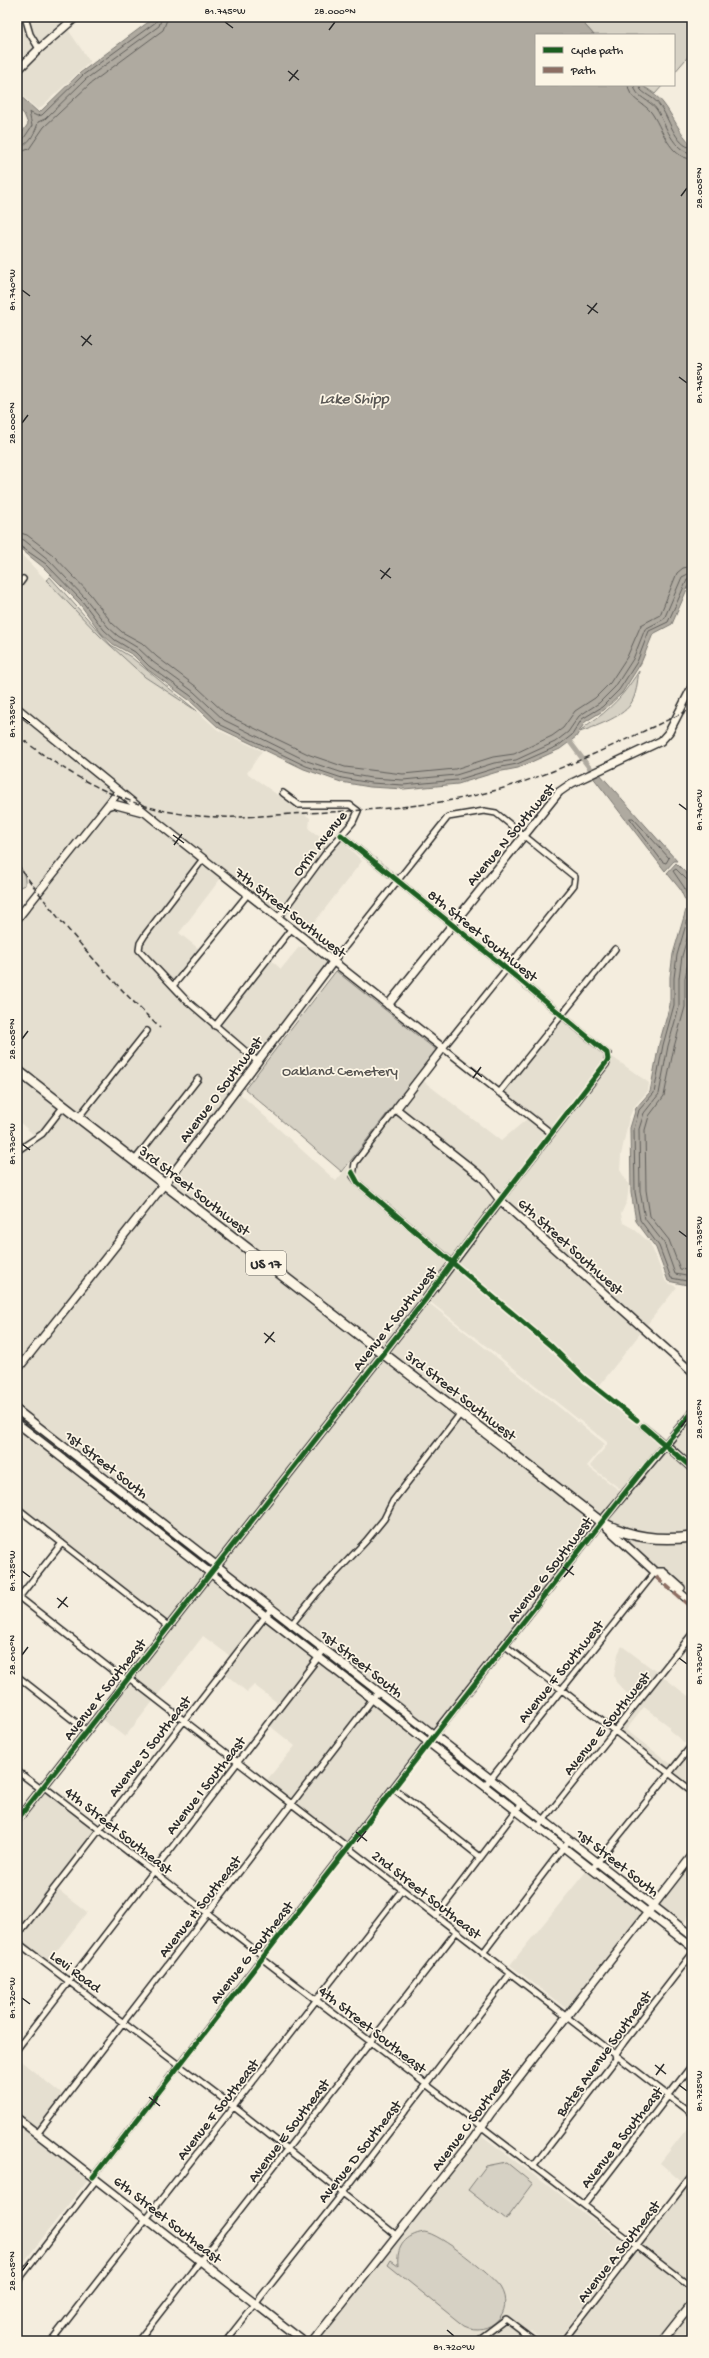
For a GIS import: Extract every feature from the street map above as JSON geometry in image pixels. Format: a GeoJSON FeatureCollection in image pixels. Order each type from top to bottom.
{"type":"FeatureCollection","features":[{"type":"Feature","properties":{"kind":"highway","name":"3rd Street Southwest"},"geometry":{"type":"LineString","coordinates":[[17,1070],[601,1522]]}},
{"type":"Feature","properties":{"kind":"highway","name":"US 17"},"geometry":{"type":"LineString","coordinates":[[601,1522],[620,1531],[643,1538],[672,1540],[692,1537]]}},
{"type":"Feature","properties":{"kind":"street"},"geometry":{"type":"LineString","coordinates":[[25,17],[30,34],[39,49]]}},
{"type":"Feature","properties":{"kind":"street"},"geometry":{"type":"LineString","coordinates":[[17,71],[39,49],[76,17]]}},
{"type":"Feature","properties":{"kind":"street"},"geometry":{"type":"LineString","coordinates":[[17,587],[23,580]]}},
{"type":"Feature","properties":{"kind":"street","name":"Avenue N Southwest"},"geometry":{"type":"LineString","coordinates":[[388,1005],[559,792],[600,769],[661,741],[669,732],[692,687]]}},
{"type":"Feature","properties":{"kind":"street","name":"7th Street Southwest"},"geometry":{"type":"LineString","coordinates":[[17,708],[146,814],[551,1133]]}},
{"type":"Feature","properties":{"kind":"street"},"geometry":{"type":"LineString","coordinates":[[17,919],[119,791]]}},
{"type":"Feature","properties":{"kind":"street","name":"Orrin Avenue"},"geometry":{"type":"LineString","coordinates":[[278,918],[357,816],[358,811],[354,807],[299,805],[283,793]]}},
{"type":"Feature","properties":{"kind":"street"},"geometry":{"type":"LineString","coordinates":[[107,806],[113,804],[146,814]]}},
{"type":"Feature","properties":{"kind":"street","name":"Avenue O Southwest"},"geometry":{"type":"LineString","coordinates":[[17,1370],[163,1184],[396,880],[443,822],[452,816],[484,811],[496,813],[524,835]]}},
{"type":"Feature","properties":{"kind":"street","name":"8th Street Southwest"},"geometry":{"type":"LineString","coordinates":[[341,835],[507,969],[608,1056]]}},
{"type":"Feature","properties":{"kind":"street"},"geometry":{"type":"LineString","coordinates":[[452,1262],[358,1182],[352,1172],[355,1163],[396,1109],[575,881],[575,878],[551,856],[524,835]]}},
{"type":"Feature","properties":{"kind":"street"},"geometry":{"type":"LineString","coordinates":[[204,859],[145,935],[140,942],[139,949],[146,960],[173,986],[215,1026],[256,1061]]}},
{"type":"Feature","properties":{"kind":"street"},"geometry":{"type":"LineString","coordinates":[[173,986],[248,894]]}},
{"type":"Feature","properties":{"kind":"street"},"geometry":{"type":"LineString","coordinates":[[215,1026],[292,928]]}},
{"type":"Feature","properties":{"kind":"street"},"geometry":{"type":"LineString","coordinates":[[499,1092],[615,949]]}},
{"type":"Feature","properties":{"kind":"street"},"geometry":{"type":"LineString","coordinates":[[78,1118],[147,1031]]}},
{"type":"Feature","properties":{"kind":"street","name":"Avenue K Southwest"},"geometry":{"type":"LineString","coordinates":[[209,1573],[382,1353],[606,1063],[608,1056]]}},
{"type":"Feature","properties":{"kind":"street"},"geometry":{"type":"LineString","coordinates":[[134,1161],[198,1078]]}},
{"type":"Feature","properties":{"kind":"street"},"geometry":{"type":"LineString","coordinates":[[17,1151],[42,1134],[64,1107]]}},
{"type":"Feature","properties":{"kind":"street","name":"6th Street Southwest"},"geometry":{"type":"LineString","coordinates":[[396,1109],[483,1178],[500,1200],[692,1372]]}},
{"type":"Feature","properties":{"kind":"street","name":"1st Street South"},"geometry":{"type":"LineString","coordinates":[[17,1410],[692,1936]]}},
{"type":"Feature","properties":{"kind":"street"},"geometry":{"type":"LineString","coordinates":[[291,1625],[317,1592],[369,1538],[384,1518],[393,1501],[461,1413]]}},
{"type":"Feature","properties":{"kind":"street","name":"Avenue G Southwest"},"geometry":{"type":"LineString","coordinates":[[428,1742],[601,1522],[692,1413]]}},
{"type":"Feature","properties":{"kind":"street","name":"1st Street South"},"geometry":{"type":"LineString","coordinates":[[17,1423],[692,1946]]}},
{"type":"Feature","properties":{"kind":"street"},"geometry":{"type":"LineString","coordinates":[[643,1426],[692,1468]]}},
{"type":"Feature","properties":{"kind":"street"},"geometry":{"type":"LineString","coordinates":[[17,1508],[168,1626]]}},
{"type":"Feature","properties":{"kind":"street","name":"3rd Street Southwest"},"geometry":{"type":"LineString","coordinates":[[601,1522],[654,1572],[692,1603]]}},
{"type":"Feature","properties":{"kind":"street"},"geometry":{"type":"LineString","coordinates":[[18,1598],[62,1543]]}},
{"type":"Feature","properties":{"kind":"street","name":"3rd Street Southwest"},"geometry":{"type":"LineString","coordinates":[[654,1572],[663,1572],[692,1598]]}},
{"type":"Feature","properties":{"kind":"street","name":"Avenue F Southwest"},"geometry":{"type":"LineString","coordinates":[[485,1786],[654,1572]]}},
{"type":"Feature","properties":{"kind":"street","name":"Avenue K Southeast"},"geometry":{"type":"LineString","coordinates":[[17,1820],[209,1573]]}},
{"type":"Feature","properties":{"kind":"street","name":"Avenue K Southeast"},"geometry":{"type":"LineString","coordinates":[[18,1598],[127,1679]]}},
{"type":"Feature","properties":{"kind":"street","name":"Avenue J Southeast"},"geometry":{"type":"LineString","coordinates":[[17,1936],[271,1608]]}},
{"type":"Feature","properties":{"kind":"street","name":"Avenue E Southwest"},"geometry":{"type":"LineString","coordinates":[[538,1827],[692,1634]]}},
{"type":"Feature","properties":{"kind":"street"},"geometry":{"type":"LineString","coordinates":[[504,1645],[692,1791]]}},
{"type":"Feature","properties":{"kind":"street","name":"Avenue I Southeast"},"geometry":{"type":"LineString","coordinates":[[17,2049],[324,1650]]}},
{"type":"Feature","properties":{"kind":"street"},"geometry":{"type":"LineString","coordinates":[[17,1676],[87,1731]]}},
{"type":"Feature","properties":{"kind":"street","name":"2nd Street Southeast"},"geometry":{"type":"LineString","coordinates":[[127,1679],[184,1720],[692,2114]]}},
{"type":"Feature","properties":{"kind":"street","name":"Avenue H Southeast"},"geometry":{"type":"LineString","coordinates":[[38,2134],[122,2022],[208,1914],[378,1692]]}},
{"type":"Feature","properties":{"kind":"street","name":"Avenue G Southeast"},"geometry":{"type":"LineString","coordinates":[[17,2282],[179,2066],[428,1742]]}},
{"type":"Feature","properties":{"kind":"street"},"geometry":{"type":"LineString","coordinates":[[592,1869],[692,1745]]}},
{"type":"Feature","properties":{"kind":"street","name":"4th Street Southeast"},"geometry":{"type":"LineString","coordinates":[[17,1771],[99,1829],[263,1956],[264,1960],[370,2043],[692,2288]]}},
{"type":"Feature","properties":{"kind":"street"},"geometry":{"type":"LineString","coordinates":[[392,1788],[479,1856]]}},
{"type":"Feature","properties":{"kind":"street"},"geometry":{"type":"LineString","coordinates":[[436,1916],[479,1856],[522,1803]]}},
{"type":"Feature","properties":{"kind":"street"},"geometry":{"type":"LineString","coordinates":[[483,1953],[569,1840]]}},
{"type":"Feature","properties":{"kind":"street","name":"Avenue C Southeast"},"geometry":{"type":"LineString","coordinates":[[313,2341],[397,2236],[692,1856]]}},
{"type":"Feature","properties":{"kind":"street","name":"Avenue F Southeast"},"geometry":{"type":"LineString","coordinates":[[51,2341],[402,1890]]}},
{"type":"Feature","properties":{"kind":"street","name":"Avenue E Southeast"},"geometry":{"type":"LineString","coordinates":[[138,2341],[456,1932]]}},
{"type":"Feature","properties":{"kind":"street","name":"Levi Road"},"geometry":{"type":"LineString","coordinates":[[17,1942],[234,2107],[397,2236]]}},
{"type":"Feature","properties":{"kind":"street","name":"Bates Avenue Southeast"},"geometry":{"type":"LineString","coordinates":[[533,2167],[616,2059],[615,2055],[692,1954]]}},
{"type":"Feature","properties":{"kind":"street","name":"Avenue D Southeast"},"geometry":{"type":"LineString","coordinates":[[226,2341],[342,2194],[510,1974]]}},
{"type":"Feature","properties":{"kind":"street","name":"Avenue B Southeast"},"geometry":{"type":"LineString","coordinates":[[584,2205],[692,2064]]}},
{"type":"Feature","properties":{"kind":"street","name":"6th Street Southeast"},"geometry":{"type":"LineString","coordinates":[[17,2118],[303,2341]]}},
{"type":"Feature","properties":{"kind":"street","name":"Avenue A Southeast"},"geometry":{"type":"LineString","coordinates":[[563,2341],[692,2175]]}},
{"type":"Feature","properties":{"kind":"street"},"geometry":{"type":"LineString","coordinates":[[662,2341],[692,2303]]}},
{"type":"Feature","properties":{"kind":"street"},"geometry":{"type":"LineString","coordinates":[[477,2341],[506,2319],[535,2341]]}},
{"type":"Feature","properties":{"kind":"shaded area"},"geometry":{"type":"Polygon","coordinates":[[[17,17],[22,17],[26,31],[35,48],[17,67],[17,17]]]}},
{"type":"Feature","properties":{"kind":"shaded area"},"geometry":{"type":"Polygon","coordinates":[[[27,17],[58,17],[63,24],[39,45],[32,33],[27,17]]]}},
{"type":"Feature","properties":{"kind":"shaded area"},"geometry":{"type":"Polygon","coordinates":[[[67,28],[90,62],[38,110],[17,91],[17,75],[67,28]]]}},
{"type":"Feature","properties":{"kind":"shaded area"},"geometry":{"type":"Polygon","coordinates":[[[17,550],[100,636],[145,677],[197,711],[218,730],[262,751],[247,773],[310,818],[309,829],[330,844],[277,914],[17,705],[17,591],[26,579],[22,576],[17,583],[17,550]]]}},
{"type":"Feature","properties":{"kind":"shaded area"},"geometry":{"type":"Polygon","coordinates":[[[17,712],[115,791],[37,889],[17,861],[17,712]]]}},
{"type":"Feature","properties":{"kind":"shaded area"},"geometry":{"type":"Polygon","coordinates":[[[113,807],[145,816],[200,859],[138,941],[137,952],[211,1026],[253,1061],[163,1180],[137,1161],[201,1078],[197,1075],[133,1157],[82,1118],[151,1031],[147,1028],[77,1115],[17,1066],[17,923],[108,809],[113,807]]]}},
{"type":"Feature","properties":{"kind":"shaded area"},"geometry":{"type":"Polygon","coordinates":[[[343,842],[362,861],[310,928],[289,913],[283,919],[281,917],[333,849],[338,843],[343,842]]]}},
{"type":"Feature","properties":{"kind":"shaded area"},"geometry":{"type":"Polygon","coordinates":[[[204,863],[245,894],[243,896],[221,878],[179,933],[199,949],[173,982],[141,950],[142,944],[204,863]]]}},
{"type":"Feature","properties":{"kind":"shaded area"},"geometry":{"type":"Polygon","coordinates":[[[299,947],[306,947],[329,965],[256,1058],[218,1026],[270,959],[281,969],[299,947]]]}},
{"type":"Feature","properties":{"kind":"shaded area"},"geometry":{"type":"Polygon","coordinates":[[[562,1018],[606,1056],[604,1061],[550,1130],[502,1092],[562,1018]]]}},
{"type":"Feature","properties":{"kind":"shaded area"},"geometry":{"type":"Polygon","coordinates":[[[611,1056],[649,1083],[648,1091],[634,1107],[629,1118],[621,1155],[620,1170],[629,1185],[627,1201],[621,1214],[623,1223],[634,1229],[650,1243],[666,1282],[677,1287],[645,1327],[503,1200],[609,1065],[611,1056]]]}},
{"type":"Feature","properties":{"kind":"shaded area"},"geometry":{"type":"Polygon","coordinates":[[[17,1073],[60,1107],[40,1132],[17,1148],[34,1135],[17,1120],[17,1073]]]}},
{"type":"Feature","properties":{"kind":"shaded area"},"geometry":{"type":"Polygon","coordinates":[[[422,1080],[501,1141],[528,1118],[547,1134],[500,1196],[399,1109],[422,1080]]]}},
{"type":"Feature","properties":{"kind":"shaded area"},"geometry":{"type":"Polygon","coordinates":[[[237,1091],[336,1181],[352,1162],[349,1171],[353,1181],[449,1263],[382,1349],[167,1184],[237,1091]]]}},
{"type":"Feature","properties":{"kind":"shaded area"},"geometry":{"type":"Polygon","coordinates":[[[64,1110],[160,1184],[17,1366],[17,1154],[43,1136],[64,1110]]]}},
{"type":"Feature","properties":{"kind":"shaded area"},"geometry":{"type":"Polygon","coordinates":[[[396,1113],[481,1180],[497,1200],[451,1259],[355,1175],[357,1164],[396,1113]]]}},
{"type":"Feature","properties":{"kind":"shaded area"},"geometry":{"type":"Polygon","coordinates":[[[164,1187],[379,1353],[216,1563],[17,1407],[17,1375],[164,1187]]]}},
{"type":"Feature","properties":{"kind":"shaded area"},"geometry":{"type":"Polygon","coordinates":[[[500,1204],[528,1233],[559,1256],[642,1331],[596,1390],[661,1444],[623,1491],[590,1466],[607,1445],[607,1442],[428,1300],[500,1204]]]}},
{"type":"Feature","properties":{"kind":"shaded area"},"geometry":{"type":"Polygon","coordinates":[[[425,1300],[605,1444],[587,1466],[624,1494],[428,1742],[321,1654],[209,1573],[425,1300]]]}},
{"type":"Feature","properties":{"kind":"shaded area"},"geometry":{"type":"Polygon","coordinates":[[[17,1413],[213,1566],[209,1570],[17,1420],[17,1413]]]}},
{"type":"Feature","properties":{"kind":"shaded area"},"geometry":{"type":"Polygon","coordinates":[[[692,1417],[692,1465],[668,1444],[692,1417]]]}},
{"type":"Feature","properties":{"kind":"shaded area"},"geometry":{"type":"Polygon","coordinates":[[[17,1426],[206,1573],[168,1622],[17,1505],[17,1426]]]}},
{"type":"Feature","properties":{"kind":"shaded area"},"geometry":{"type":"Polygon","coordinates":[[[665,1448],[692,1471],[692,1535],[644,1536],[605,1521],[665,1448]]]}},
{"type":"Feature","properties":{"kind":"shaded area"},"geometry":{"type":"Polygon","coordinates":[[[616,1534],[692,1540],[692,1595],[664,1570],[654,1569],[616,1534]]]}},
{"type":"Feature","properties":{"kind":"shaded area"},"geometry":{"type":"Polygon","coordinates":[[[210,1576],[262,1616],[230,1656],[203,1636],[157,1696],[132,1677],[210,1576]]]}},
{"type":"Feature","properties":{"kind":"shaded area"},"geometry":{"type":"Polygon","coordinates":[[[266,1619],[316,1657],[279,1704],[254,1685],[247,1692],[224,1673],[266,1619]]]}},
{"type":"Feature","properties":{"kind":"shaded area"},"geometry":{"type":"Polygon","coordinates":[[[622,1646],[658,1673],[635,1702],[616,1682],[614,1676],[618,1654],[622,1646]]]}},
{"type":"Feature","properties":{"kind":"shaded area"},"geometry":{"type":"Polygon","coordinates":[[[320,1660],[370,1700],[292,1801],[266,1781],[295,1746],[270,1726],[320,1660]]]}},
{"type":"Feature","properties":{"kind":"shaded area"},"geometry":{"type":"Polygon","coordinates":[[[662,1676],[688,1696],[692,1691],[692,1740],[669,1770],[619,1731],[662,1676]],[[644,1707],[626,1730],[671,1764],[686,1744],[669,1730],[669,1726],[644,1707]]]}},
{"type":"Feature","properties":{"kind":"shaded area"},"geometry":{"type":"Polygon","coordinates":[[[129,1681],[154,1700],[125,1737],[100,1718],[129,1681]]]}},
{"type":"Feature","properties":{"kind":"shaded area"},"geometry":{"type":"Polygon","coordinates":[[[374,1703],[425,1742],[347,1843],[296,1804],[374,1703]]]}},
{"type":"Feature","properties":{"kind":"shaded area"},"geometry":{"type":"Polygon","coordinates":[[[692,1749],[692,1788],[673,1773],[692,1749]]]}},
{"type":"Feature","properties":{"kind":"shaded area"},"geometry":{"type":"Polygon","coordinates":[[[44,1790],[96,1830],[17,1932],[17,1825],[44,1790]]]}},
{"type":"Feature","properties":{"kind":"shaded area"},"geometry":{"type":"Polygon","coordinates":[[[692,1861],[692,1912],[682,1925],[657,1905],[692,1861]]]}},
{"type":"Feature","properties":{"kind":"shaded area"},"geometry":{"type":"Polygon","coordinates":[[[588,1869],[644,1912],[568,2010],[510,1965],[588,1869]]]}},
{"type":"Feature","properties":{"kind":"shaded area"},"geometry":{"type":"Polygon","coordinates":[[[57,1889],[87,1912],[48,1962],[18,1939],[57,1889]]]}},
{"type":"Feature","properties":{"kind":"shaded area"},"geometry":{"type":"Polygon","coordinates":[[[17,2058],[64,2096],[37,2130],[17,2115],[17,2058]]]}},
{"type":"Feature","properties":{"kind":"shaded area"},"geometry":{"type":"Polygon","coordinates":[[[692,2122],[692,2171],[683,2183],[660,2163],[692,2122]]]}},
{"type":"Feature","properties":{"kind":"shaded area"},"geometry":{"type":"Polygon","coordinates":[[[17,2124],[88,2179],[17,2271],[17,2124]]]}},
{"type":"Feature","properties":{"kind":"shaded area"},"geometry":{"type":"Polygon","coordinates":[[[481,2135],[629,2247],[557,2341],[544,2341],[530,2330],[521,2341],[320,2341],[481,2135]]]}},
{"type":"Feature","properties":{"kind":"shaded area"},"geometry":{"type":"Polygon","coordinates":[[[692,2180],[692,2285],[641,2246],[692,2180]]]}},
{"type":"Feature","properties":{"kind":"shaded area"},"geometry":{"type":"Polygon","coordinates":[[[638,2250],[692,2291],[692,2298],[659,2341],[566,2341],[638,2250]]]}},
{"type":"Feature","properties":{"kind":"shaded area"},"geometry":{"type":"Polygon","coordinates":[[[692,2307],[692,2341],[666,2341],[692,2307]]]}},
{"type":"Feature","properties":{"kind":"green space"},"geometry":{"type":"Polygon","coordinates":[[[581,17],[692,17],[692,52],[675,72],[675,34],[593,34],[585,25],[581,17]]]}},
{"type":"Feature","properties":{"kind":"green space"},"geometry":{"type":"Polygon","coordinates":[[[643,86],[662,86],[655,94],[643,86]]]}},
{"type":"Feature","properties":{"kind":"green space"},"geometry":{"type":"Polygon","coordinates":[[[50,577],[111,645],[131,657],[197,711],[145,677],[100,636],[46,580],[50,577]]]}},
{"type":"Feature","properties":{"kind":"green space"},"geometry":{"type":"Polygon","coordinates":[[[639,671],[634,697],[630,705],[621,714],[580,732],[604,713],[616,701],[639,671]]]}},
{"type":"Feature","properties":{"kind":"green space"},"geometry":{"type":"Polygon","coordinates":[[[17,861],[25,878],[25,885],[17,888],[17,861]]]}},
{"type":"Feature","properties":{"kind":"green space","name":"Oakland Cemetery"},"geometry":{"type":"Polygon","coordinates":[[[336,971],[436,1050],[342,1172],[245,1089],[336,971]]]}},
{"type":"Feature","properties":{"kind":"green space"},"geometry":{"type":"Polygon","coordinates":[[[506,2162],[533,2184],[506,2220],[468,2190],[486,2166],[506,2162]]]}},
{"type":"Feature","properties":{"kind":"green space"},"geometry":{"type":"Polygon","coordinates":[[[424,2232],[441,2239],[452,2246],[476,2264],[500,2287],[504,2296],[505,2305],[502,2313],[491,2326],[473,2329],[464,2326],[388,2265],[391,2260],[398,2265],[399,2252],[404,2242],[412,2236],[424,2232]]]}},
{"type":"Feature","properties":{"kind":"water","name":"Lake Shipp"},"geometry":{"type":"Polygon","coordinates":[[[155,17],[581,17],[585,25],[593,34],[535,34],[535,86],[643,86],[663,103],[687,140],[692,145],[692,578],[672,624],[653,634],[641,663],[622,693],[604,710],[585,722],[576,737],[560,749],[518,768],[497,772],[458,784],[404,789],[370,787],[341,782],[304,769],[219,728],[189,700],[147,669],[133,655],[113,644],[101,633],[79,603],[43,567],[17,546],[17,140],[28,124],[24,114],[17,108],[17,93],[39,113],[80,73],[155,17]]]}},
{"type":"Feature","properties":{"kind":"water"},"geometry":{"type":"Polygon","coordinates":[[[599,773],[677,861],[674,861],[665,871],[592,776],[599,773]]]}},
{"type":"Feature","properties":{"kind":"water"},"geometry":{"type":"Polygon","coordinates":[[[676,863],[692,879],[692,1286],[668,1281],[656,1248],[636,1221],[631,1192],[630,1128],[636,1108],[650,1092],[659,1044],[670,1005],[670,977],[673,954],[686,910],[686,902],[680,889],[667,873],[676,863]]]}},
{"type":"Feature","properties":{"kind":"waterway"},"geometry":{"type":"LineString","coordinates":[[570,742],[594,774]]}},
{"type":"Feature","properties":{"kind":"railway"},"geometry":{"type":"LineString","coordinates":[[17,735],[57,764],[77,776],[120,797],[142,805],[190,815],[249,817],[402,807],[448,801],[493,791],[570,764],[692,709]]}},
{"type":"Feature","properties":{"kind":"railway"},"geometry":{"type":"LineString","coordinates":[[17,864],[85,949],[122,990],[160,1028]]}},
{"type":"Feature","properties":{"kind":"marked path"},"geometry":{"type":"LineString","coordinates":[[656,1577],[692,1608]]}},
{"type":"Feature","properties":{"kind":"cycle path"},"geometry":{"type":"LineString","coordinates":[[17,1820],[425,1300],[463,1248],[608,1060],[607,1053],[491,956],[341,835]]}},
{"type":"Feature","properties":{"kind":"cycle path"},"geometry":{"type":"LineString","coordinates":[[352,1172],[358,1183],[550,1345],[585,1379],[637,1420]]}},
{"type":"Feature","properties":{"kind":"cycle path"},"geometry":{"type":"LineString","coordinates":[[93,2177],[486,1669],[646,1466],[692,1413]]}},
{"type":"Feature","properties":{"kind":"cycle path"},"geometry":{"type":"LineString","coordinates":[[643,1426],[692,1468]]}}]}
